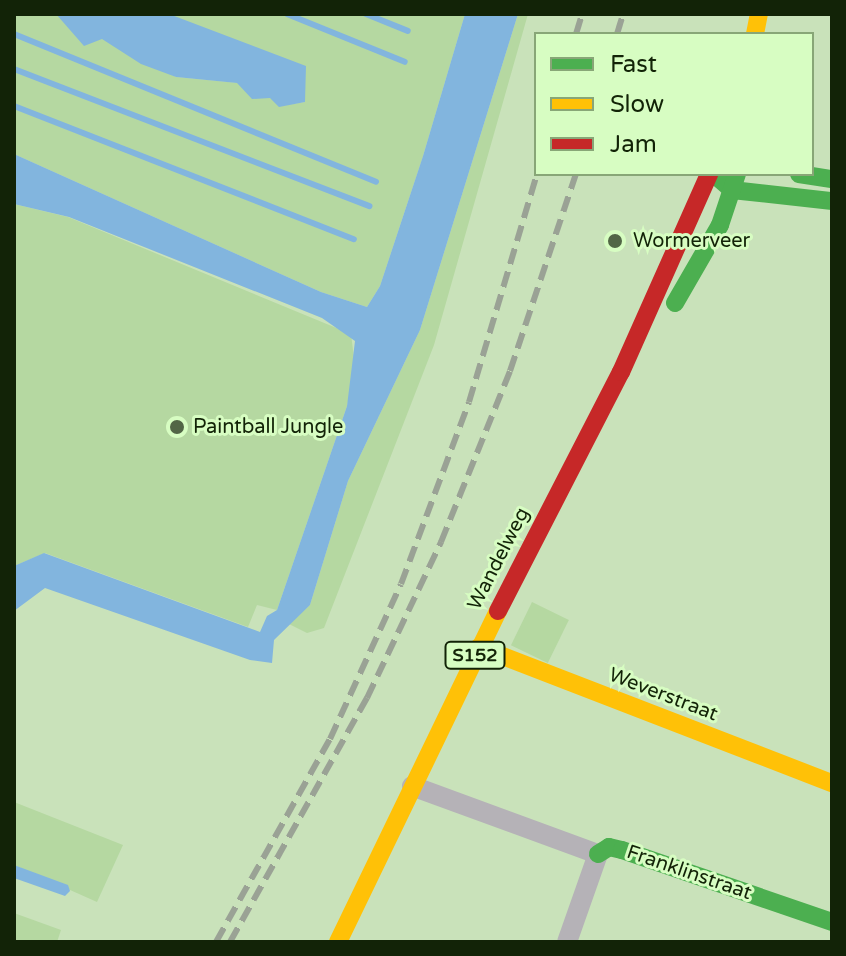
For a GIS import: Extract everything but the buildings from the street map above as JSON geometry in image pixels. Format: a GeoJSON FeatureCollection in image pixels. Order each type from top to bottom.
{"type":"FeatureCollection","features":[{"type":"Feature","properties":{"kind":"main road","name":"Wandelweg"},"geometry":{"type":"LineString","coordinates":[[338,942],[479,647],[621,372],[711,176]]}},
{"type":"Feature","properties":{"kind":"main road"},"geometry":{"type":"LineString","coordinates":[[812,176],[832,179]]}},
{"type":"Feature","properties":{"kind":"main road","name":"Wandelweg"},"geometry":{"type":"LineString","coordinates":[[621,372],[661,327],[720,225],[734,182]]}},
{"type":"Feature","properties":{"kind":"main road"},"geometry":{"type":"LineString","coordinates":[[734,182],[832,201]]}},
{"type":"Feature","properties":{"kind":"main road","name":"Weverstraat"},"geometry":{"type":"LineString","coordinates":[[479,647],[832,783]]}},
{"type":"Feature","properties":{"kind":"main road","name":"Franklinstraat"},"geometry":{"type":"LineString","coordinates":[[598,854],[609,847],[622,850],[832,922]]}},
{"type":"Feature","properties":{"kind":"street","name":"Franklinstraat"},"geometry":{"type":"LineString","coordinates":[[412,786],[598,854]]}},
{"type":"Feature","properties":{"kind":"street"},"geometry":{"type":"LineString","coordinates":[[567,942],[598,854]]}},
{"type":"Feature","properties":{"kind":"green space"},"geometry":{"type":"Polygon","coordinates":[[[14,14],[56,14],[176,77],[238,83],[293,104],[305,102],[305,81],[169,14],[465,14],[380,286],[367,307],[321,292],[14,154],[14,14]]]}},
{"type":"Feature","properties":{"kind":"green space"},"geometry":{"type":"Polygon","coordinates":[[[518,14],[528,14],[434,345],[324,628],[307,633],[289,624],[310,605],[348,481],[420,330],[518,14]]]}},
{"type":"Feature","properties":{"kind":"green space","name":"Paintball Jungle"},"geometry":{"type":"Polygon","coordinates":[[[14,204],[68,217],[351,334],[355,366],[347,406],[277,610],[257,605],[248,627],[45,553],[14,566],[14,204]]]}},
{"type":"Feature","properties":{"kind":"green space"},"geometry":{"type":"Polygon","coordinates":[[[532,602],[569,620],[548,663],[511,645],[532,602]]]}},
{"type":"Feature","properties":{"kind":"green space"},"geometry":{"type":"Polygon","coordinates":[[[14,802],[123,845],[97,902],[14,865],[14,802]]]}},
{"type":"Feature","properties":{"kind":"green space"},"geometry":{"type":"Polygon","coordinates":[[[14,913],[61,930],[57,942],[14,942],[14,913]]]}},
{"type":"Feature","properties":{"kind":"water"},"geometry":{"type":"Polygon","coordinates":[[[56,14],[169,14],[306,66],[305,102],[279,107],[270,98],[252,99],[237,83],[176,77],[141,64],[102,39],[84,46],[56,14]]]}},
{"type":"Feature","properties":{"kind":"water"},"geometry":{"type":"Polygon","coordinates":[[[465,14],[518,14],[420,330],[348,481],[310,605],[274,640],[272,663],[250,660],[45,588],[14,611],[14,566],[44,553],[260,632],[267,616],[277,610],[347,406],[355,341],[322,318],[69,217],[14,204],[14,154],[321,292],[367,307],[380,286],[465,14]]]}},
{"type":"Feature","properties":{"kind":"water"},"geometry":{"type":"Polygon","coordinates":[[[14,865],[68,885],[70,891],[65,896],[14,878],[14,865]]]}},
{"type":"Feature","properties":{"kind":"waterway"},"geometry":{"type":"LineString","coordinates":[[287,14],[405,62]]}},
{"type":"Feature","properties":{"kind":"waterway"},"geometry":{"type":"LineString","coordinates":[[366,14],[408,31]]}},
{"type":"Feature","properties":{"kind":"waterway"},"geometry":{"type":"LineString","coordinates":[[14,34],[376,182]]}},
{"type":"Feature","properties":{"kind":"waterway"},"geometry":{"type":"LineString","coordinates":[[14,69],[369,206]]}},
{"type":"Feature","properties":{"kind":"waterway"},"geometry":{"type":"LineString","coordinates":[[14,106],[354,239]]}},
{"type":"Feature","properties":{"kind":"railway"},"geometry":{"type":"LineString","coordinates":[[577,32],[582,14]]}},
{"type":"Feature","properties":{"kind":"railway"},"geometry":{"type":"LineString","coordinates":[[618,32],[623,14]]}},
{"type":"Feature","properties":{"kind":"railway"},"geometry":{"type":"LineString","coordinates":[[216,942],[330,739],[401,584],[469,402],[536,176]]}},
{"type":"Feature","properties":{"kind":"railway"},"geometry":{"type":"LineString","coordinates":[[230,942],[367,698],[441,542],[510,371],[575,176]]}},
{"type":"Feature","properties":{"kind":"traffic: fast"},"geometry":{"type":"LineString","coordinates":[[716,176],[732,190],[832,201]]}},
{"type":"Feature","properties":{"kind":"traffic: fast"},"geometry":{"type":"LineString","coordinates":[[675,303],[720,225],[736,176]]}},
{"type":"Feature","properties":{"kind":"traffic: fast"},"geometry":{"type":"LineString","coordinates":[[812,176],[832,179]]}},
{"type":"Feature","properties":{"kind":"traffic: fast"},"geometry":{"type":"LineString","coordinates":[[598,854],[609,847],[622,850],[832,922]]}},
{"type":"Feature","properties":{"kind":"traffic: slow"},"geometry":{"type":"LineString","coordinates":[[755,32],[759,14]]}},
{"type":"Feature","properties":{"kind":"traffic: slow"},"geometry":{"type":"LineString","coordinates":[[338,942],[498,611]]}},
{"type":"Feature","properties":{"kind":"traffic: slow"},"geometry":{"type":"LineString","coordinates":[[479,647],[832,783]]}},
{"type":"Feature","properties":{"kind":"traffic: jam"},"geometry":{"type":"LineString","coordinates":[[498,611],[621,372],[708,176]]}},
{"type":"Feature","properties":{"kind":"place","name":"Wormerveer"},"geometry":{"type":"Point","coordinates":[615,241]}},
{"type":"Feature","properties":{"kind":"place","name":"Paintball Jungle"},"geometry":{"type":"Point","coordinates":[177,427]}}]}
